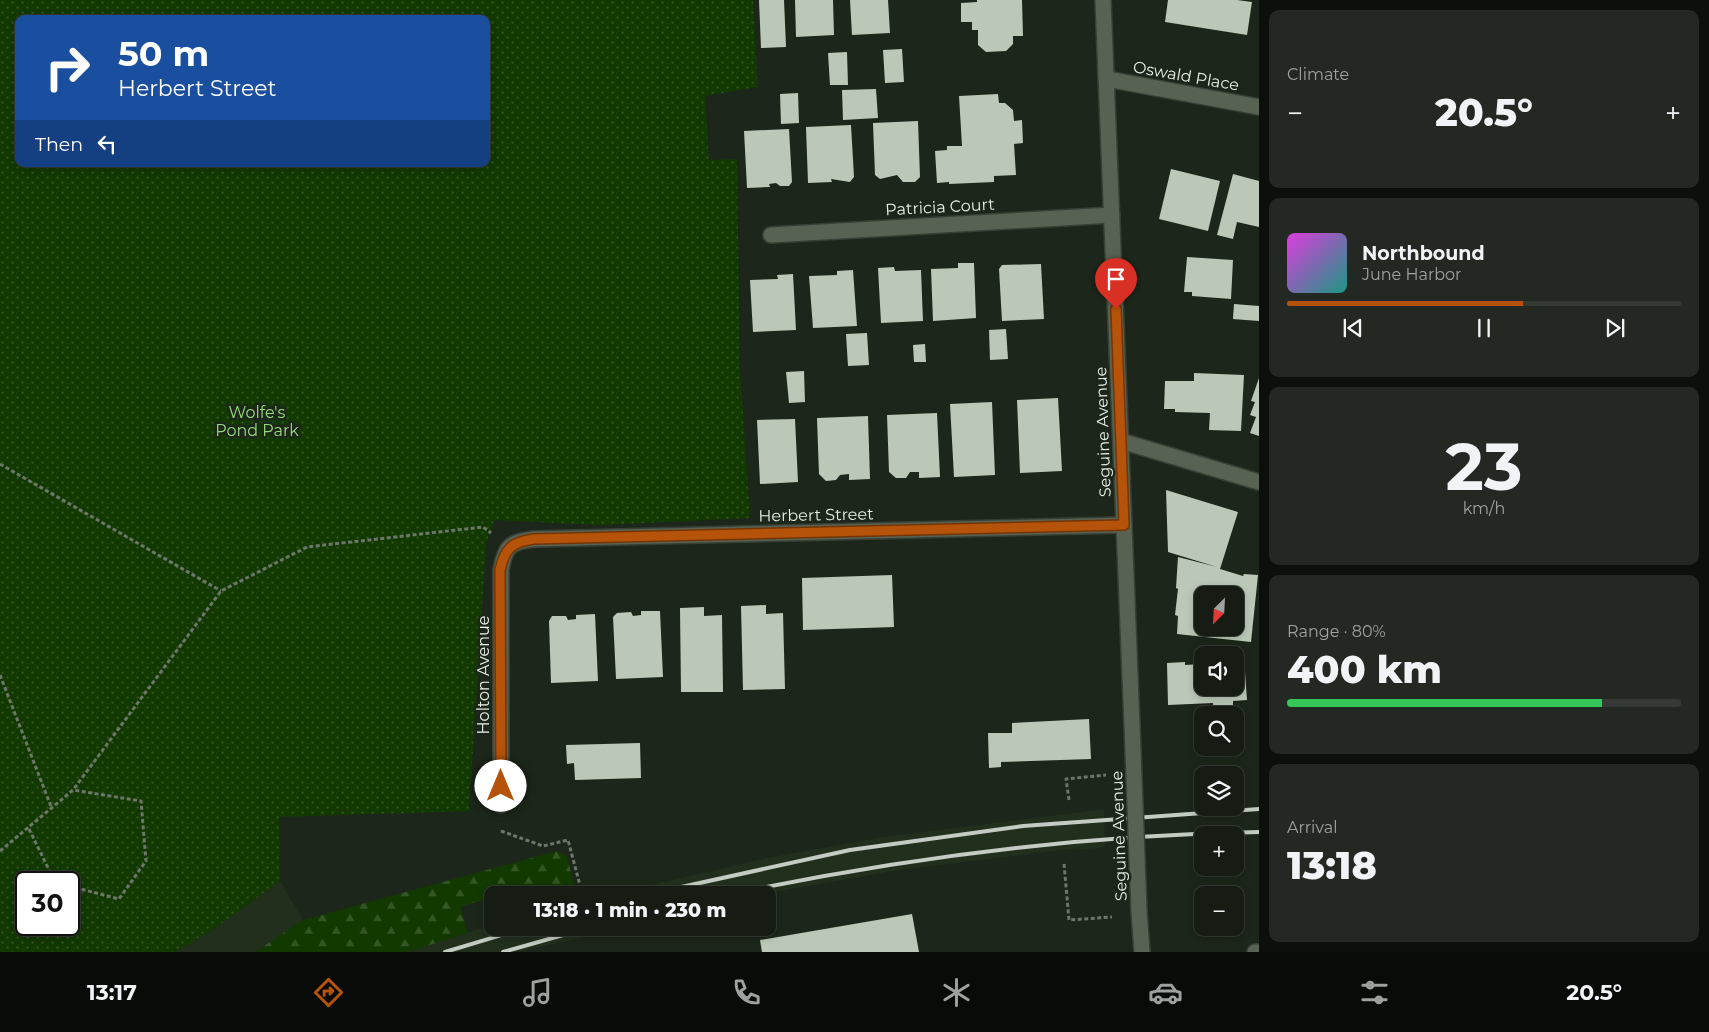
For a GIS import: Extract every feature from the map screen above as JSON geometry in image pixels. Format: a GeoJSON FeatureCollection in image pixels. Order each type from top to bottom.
{"type":"FeatureCollection","features":[{"type":"Feature","properties":{"kind":"street","name":"Seguine Avenue"},"geometry":{"type":"LineString","coordinates":[[1103,0],[1142,952]]}},
{"type":"Feature","properties":{"kind":"street","name":"Oswald Place"},"geometry":{"type":"LineString","coordinates":[[1107,79],[1259,107]]}},
{"type":"Feature","properties":{"kind":"street","name":"Patricia Court"},"geometry":{"type":"LineString","coordinates":[[771,235],[1112,215]]}},
{"type":"Feature","properties":{"kind":"street"},"geometry":{"type":"LineString","coordinates":[[1121,441],[1259,482]]}},
{"type":"Feature","properties":{"kind":"street","name":"Herbert Street"},"geometry":{"type":"LineString","coordinates":[[509,546],[520,541],[534,539],[1124,525]]}},
{"type":"Feature","properties":{"kind":"street","name":"Holton Avenue"},"geometry":{"type":"LineString","coordinates":[[501,805],[500,570],[503,556],[509,546]]}},
{"type":"Feature","properties":{"kind":"path"},"geometry":{"type":"LineString","coordinates":[[0,464],[221,591]]}},
{"type":"Feature","properties":{"kind":"path"},"geometry":{"type":"LineString","coordinates":[[0,852],[73,790],[221,591],[307,547],[483,527],[509,546]]}},
{"type":"Feature","properties":{"kind":"path"},"geometry":{"type":"LineString","coordinates":[[0,675],[52,809]]}},
{"type":"Feature","properties":{"kind":"path"},"geometry":{"type":"LineString","coordinates":[[1069,800],[1066,779],[1106,774]]}},
{"type":"Feature","properties":{"kind":"path"},"geometry":{"type":"LineString","coordinates":[[73,790],[142,801],[146,861],[119,899],[80,889]]}},
{"type":"Feature","properties":{"kind":"path"},"geometry":{"type":"LineString","coordinates":[[29,829],[50,871]]}},
{"type":"Feature","properties":{"kind":"path"},"geometry":{"type":"LineString","coordinates":[[501,831],[543,846],[568,840],[580,886]]}},
{"type":"Feature","properties":{"kind":"path"},"geometry":{"type":"LineString","coordinates":[[1064,864],[1069,920],[1112,917]]}},
{"type":"Feature","properties":{"kind":"shaded area"},"geometry":{"type":"Polygon","coordinates":[[[1104,809],[1105,847],[1080,850],[1079,848],[899,870],[776,892],[776,886],[647,886],[767,858],[883,837],[1104,809]]]}},
{"type":"Feature","properties":{"kind":"shaded area"},"geometry":{"type":"Polygon","coordinates":[[[280,881],[303,920],[255,952],[174,952],[208,933],[280,881]]]}},
{"type":"Feature","properties":{"kind":"shaded area"},"geometry":{"type":"Polygon","coordinates":[[[484,927],[484,936],[589,936],[518,952],[405,952],[484,927]]]}},
{"type":"Feature","properties":{"kind":"green space","name":"Wolfe's Pond Park"},"geometry":{"type":"Polygon","coordinates":[[[0,0],[753,0],[758,87],[705,96],[709,160],[737,159],[740,370],[750,518],[601,525],[494,520],[486,544],[469,811],[279,817],[280,881],[208,933],[174,952],[0,952],[0,0]]]}},
{"type":"Feature","properties":{"kind":"green space"},"geometry":{"type":"Polygon","coordinates":[[[557,851],[567,856],[574,886],[484,886],[484,900],[461,907],[467,933],[408,952],[255,952],[303,920],[557,851]]]}},
{"type":"Feature","properties":{"kind":"building"},"geometry":{"type":"Polygon","coordinates":[[[759,0],[784,0],[786,47],[761,48],[759,0]]]}},
{"type":"Feature","properties":{"kind":"building"},"geometry":{"type":"Polygon","coordinates":[[[795,0],[833,0],[834,35],[796,37],[795,0]]]}},
{"type":"Feature","properties":{"kind":"building"},"geometry":{"type":"Polygon","coordinates":[[[850,0],[888,0],[890,33],[852,35],[850,0]]]}},
{"type":"Feature","properties":{"kind":"building"},"geometry":{"type":"Polygon","coordinates":[[[977,0],[1022,0],[1023,36],[1013,36],[1013,44],[1006,51],[986,52],[978,45],[978,30],[972,30],[972,22],[961,22],[961,3],[977,2],[977,0]]]}},
{"type":"Feature","properties":{"kind":"building"},"geometry":{"type":"Polygon","coordinates":[[[1168,0],[1237,0],[1252,2],[1247,35],[1165,22],[1168,0]]]}},
{"type":"Feature","properties":{"kind":"building"},"geometry":{"type":"Polygon","coordinates":[[[902,49],[904,82],[885,83],[883,50],[902,49]]]}},
{"type":"Feature","properties":{"kind":"building"},"geometry":{"type":"Polygon","coordinates":[[[847,52],[848,85],[830,85],[828,53],[847,52]]]}},
{"type":"Feature","properties":{"kind":"building"},"geometry":{"type":"Polygon","coordinates":[[[876,89],[878,118],[843,120],[842,90],[876,89]]]}},
{"type":"Feature","properties":{"kind":"building"},"geometry":{"type":"Polygon","coordinates":[[[798,93],[799,123],[781,124],[780,94],[798,93]]]}},
{"type":"Feature","properties":{"kind":"building"},"geometry":{"type":"Polygon","coordinates":[[[998,94],[999,103],[1005,103],[1013,110],[1014,121],[1022,120],[1023,143],[1014,144],[1016,175],[994,176],[994,182],[937,183],[935,151],[947,150],[947,146],[962,146],[959,96],[998,94]]]}},
{"type":"Feature","properties":{"kind":"building"},"geometry":{"type":"Polygon","coordinates":[[[918,121],[920,177],[915,182],[903,182],[897,175],[880,179],[875,175],[873,123],[918,121]]]}},
{"type":"Feature","properties":{"kind":"building"},"geometry":{"type":"Polygon","coordinates":[[[851,125],[854,177],[850,182],[831,179],[832,182],[808,183],[806,127],[851,125]]]}},
{"type":"Feature","properties":{"kind":"building"},"geometry":{"type":"Polygon","coordinates":[[[789,129],[792,182],[789,186],[780,186],[776,183],[769,184],[770,187],[747,188],[744,131],[789,129]]]}},
{"type":"Feature","properties":{"kind":"building"},"geometry":{"type":"Polygon","coordinates":[[[1171,169],[1220,181],[1208,231],[1159,219],[1171,169]]]}},
{"type":"Feature","properties":{"kind":"building"},"geometry":{"type":"Polygon","coordinates":[[[1233,174],[1259,181],[1259,227],[1237,222],[1233,239],[1217,235],[1233,174]]]}},
{"type":"Feature","properties":{"kind":"building"},"geometry":{"type":"Polygon","coordinates":[[[1187,257],[1233,260],[1231,299],[1192,296],[1192,292],[1184,292],[1187,257]]]}},
{"type":"Feature","properties":{"kind":"building"},"geometry":{"type":"Polygon","coordinates":[[[958,263],[974,263],[976,318],[933,321],[931,269],[958,268],[958,263]]]}},
{"type":"Feature","properties":{"kind":"building"},"geometry":{"type":"Polygon","coordinates":[[[1041,264],[1044,319],[1002,321],[999,269],[1002,265],[1041,264]]]}},
{"type":"Feature","properties":{"kind":"building"},"geometry":{"type":"Polygon","coordinates":[[[894,267],[895,271],[921,270],[923,321],[881,323],[878,268],[894,267]]]}},
{"type":"Feature","properties":{"kind":"building"},"geometry":{"type":"Polygon","coordinates":[[[853,270],[857,326],[813,328],[809,276],[837,275],[837,271],[853,270]]]}},
{"type":"Feature","properties":{"kind":"building"},"geometry":{"type":"Polygon","coordinates":[[[793,274],[796,330],[753,332],[750,280],[778,279],[777,275],[793,274]]]}},
{"type":"Feature","properties":{"kind":"building"},"geometry":{"type":"Polygon","coordinates":[[[1234,304],[1259,306],[1259,321],[1233,319],[1234,304]]]}},
{"type":"Feature","properties":{"kind":"building"},"geometry":{"type":"Polygon","coordinates":[[[1006,329],[1008,359],[990,360],[989,330],[1006,329]]]}},
{"type":"Feature","properties":{"kind":"building"},"geometry":{"type":"Polygon","coordinates":[[[867,333],[869,365],[848,366],[846,334],[867,333]]]}},
{"type":"Feature","properties":{"kind":"building"},"geometry":{"type":"Polygon","coordinates":[[[925,344],[926,362],[914,362],[913,345],[925,344]]]}},
{"type":"Feature","properties":{"kind":"building"},"geometry":{"type":"Polygon","coordinates":[[[804,371],[805,402],[789,403],[786,372],[804,371]]]}},
{"type":"Feature","properties":{"kind":"building"},"geometry":{"type":"Polygon","coordinates":[[[1194,373],[1244,375],[1241,431],[1209,430],[1210,413],[1175,412],[1175,409],[1164,409],[1165,381],[1194,381],[1194,373]]]}},
{"type":"Feature","properties":{"kind":"building"},"geometry":{"type":"Polygon","coordinates":[[[1259,378],[1259,436],[1250,433],[1256,417],[1250,415],[1255,402],[1251,401],[1259,378]]]}},
{"type":"Feature","properties":{"kind":"building"},"geometry":{"type":"Polygon","coordinates":[[[1058,398],[1062,471],[1020,473],[1017,400],[1058,398]]]}},
{"type":"Feature","properties":{"kind":"building"},"geometry":{"type":"Polygon","coordinates":[[[992,402],[995,475],[954,477],[950,404],[992,402]]]}},
{"type":"Feature","properties":{"kind":"building"},"geometry":{"type":"Polygon","coordinates":[[[937,413],[940,477],[919,478],[919,472],[910,472],[906,478],[896,478],[889,472],[887,415],[937,413]]]}},
{"type":"Feature","properties":{"kind":"building"},"geometry":{"type":"Polygon","coordinates":[[[868,416],[870,479],[849,480],[849,474],[840,475],[836,480],[826,481],[819,474],[817,418],[868,416]]]}},
{"type":"Feature","properties":{"kind":"building"},"geometry":{"type":"Polygon","coordinates":[[[795,419],[798,482],[760,484],[757,420],[795,419]]]}},
{"type":"Feature","properties":{"kind":"building"},"geometry":{"type":"Polygon","coordinates":[[[1166,490],[1238,512],[1220,569],[1243,576],[1244,574],[1258,575],[1251,642],[1196,636],[1244,636],[1244,586],[1194,586],[1194,636],[1177,634],[1178,616],[1175,615],[1178,589],[1176,588],[1178,557],[1217,567],[1168,552],[1166,490]]]}},
{"type":"Feature","properties":{"kind":"building"},"geometry":{"type":"Polygon","coordinates":[[[892,575],[894,627],[803,630],[802,578],[892,575]]]}},
{"type":"Feature","properties":{"kind":"building"},"geometry":{"type":"Polygon","coordinates":[[[766,605],[766,614],[783,613],[785,689],[743,690],[741,606],[766,605]]]}},
{"type":"Feature","properties":{"kind":"building"},"geometry":{"type":"Polygon","coordinates":[[[704,607],[704,616],[722,615],[723,692],[681,692],[680,608],[704,607]]]}},
{"type":"Feature","properties":{"kind":"building"},"geometry":{"type":"Polygon","coordinates":[[[641,611],[660,611],[663,677],[616,679],[613,617],[617,613],[631,612],[633,616],[641,615],[641,611]]]}},
{"type":"Feature","properties":{"kind":"building"},"geometry":{"type":"Polygon","coordinates":[[[595,614],[598,681],[551,683],[549,621],[552,616],[566,616],[568,620],[576,619],[576,615],[595,614]]]}},
{"type":"Feature","properties":{"kind":"building"},"geometry":{"type":"Polygon","coordinates":[[[1185,662],[1185,665],[1194,664],[1194,696],[1244,696],[1245,672],[1247,700],[1233,701],[1233,706],[1213,706],[1213,703],[1168,705],[1167,663],[1185,662]]]}},
{"type":"Feature","properties":{"kind":"building"},"geometry":{"type":"Polygon","coordinates":[[[1089,719],[1091,759],[1001,762],[1001,767],[989,768],[988,733],[1012,733],[1012,723],[1089,719]]]}},
{"type":"Feature","properties":{"kind":"building"},"geometry":{"type":"Polygon","coordinates":[[[640,743],[641,778],[575,780],[574,763],[567,764],[566,745],[640,743]]]}},
{"type":"Feature","properties":{"kind":"building"},"geometry":{"type":"Polygon","coordinates":[[[912,914],[919,952],[762,952],[760,940],[912,914]]]}},
{"type":"Feature","properties":{"kind":"railway"},"geometry":{"type":"LineString","coordinates":[[686,886],[850,850],[1023,826],[1259,809]]}},
{"type":"Feature","properties":{"kind":"railway"},"geometry":{"type":"LineString","coordinates":[[773,886],[925,860],[1058,843],[1192,834],[1259,832]]}},
{"type":"Feature","properties":{"kind":"railway"},"geometry":{"type":"LineString","coordinates":[[445,952],[498,936]]}},
{"type":"Feature","properties":{"kind":"railway"},"geometry":{"type":"LineString","coordinates":[[503,952],[560,936]]}},
{"type":"Feature","properties":{"kind":"route"},"geometry":{"type":"LineString","coordinates":[[501,786],[500,570],[503,556],[509,546],[520,541],[534,539],[1124,525],[1116,309]]}}]}
